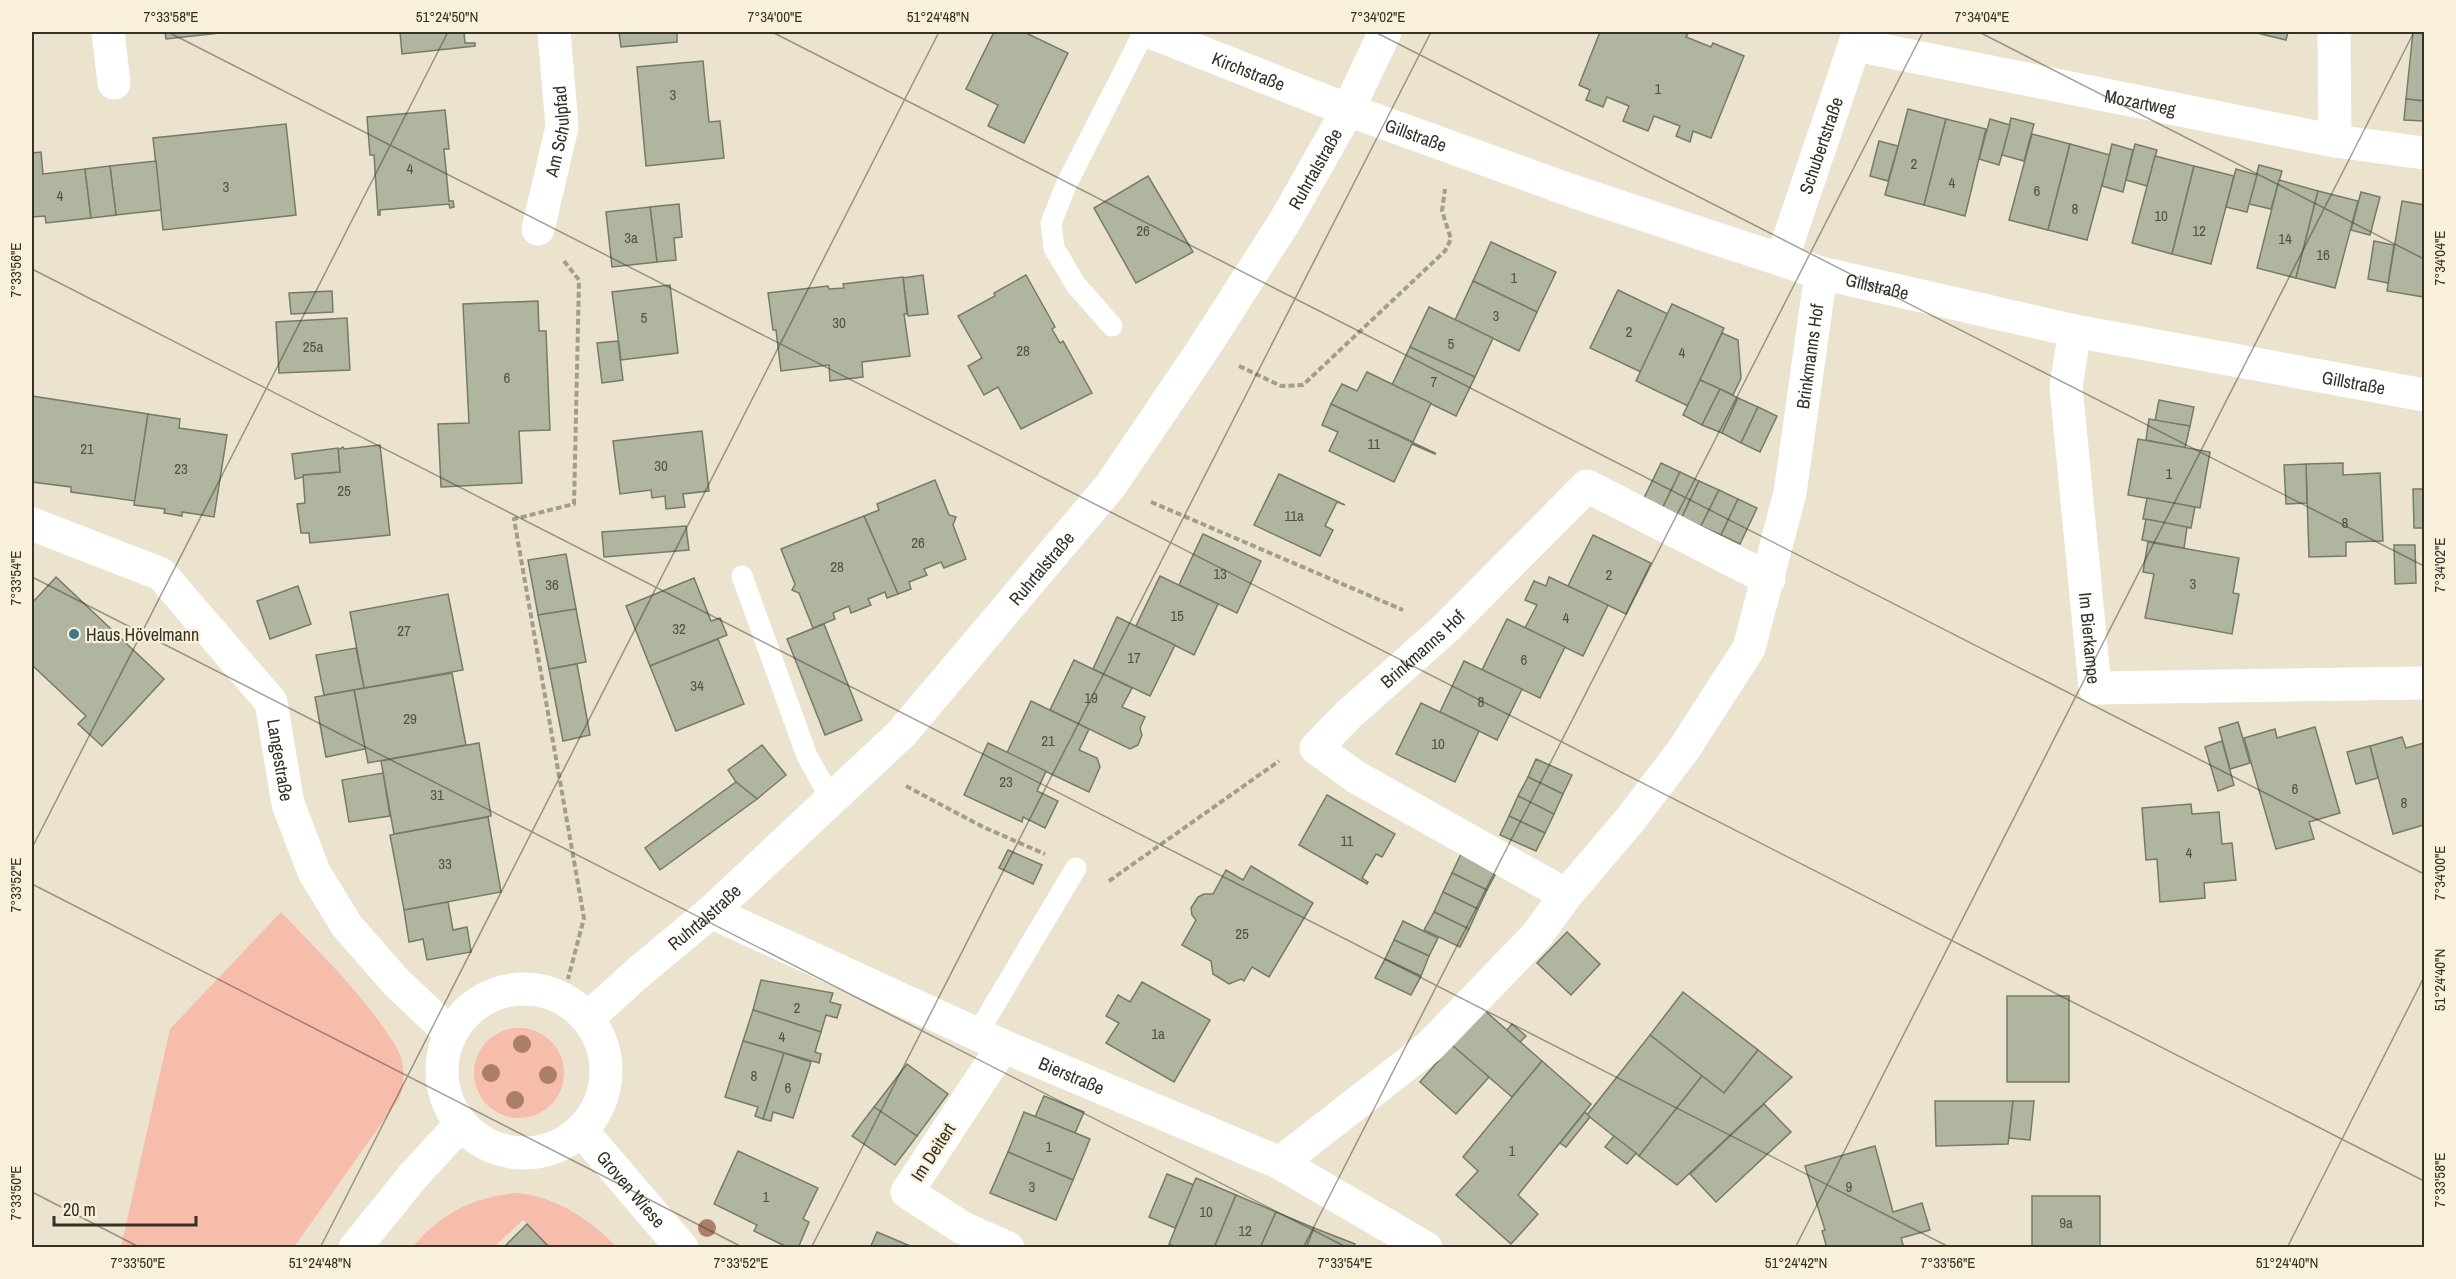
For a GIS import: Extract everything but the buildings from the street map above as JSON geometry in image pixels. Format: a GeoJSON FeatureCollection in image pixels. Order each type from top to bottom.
{"type":"FeatureCollection","features":[{"type":"Feature","properties":{"kind":"street"},"geometry":{"type":"LineString","coordinates":[[108,32],[114,83]]}},
{"type":"Feature","properties":{"kind":"street","name":"Am Schulpfad"},"geometry":{"type":"LineString","coordinates":[[538,229],[562,127],[554,32]]}},
{"type":"Feature","properties":{"kind":"street","name":"Kirchstraße"},"geometry":{"type":"LineString","coordinates":[[1150,32],[1348,110]]}},
{"type":"Feature","properties":{"kind":"street","name":"Ruhrtalstraße"},"geometry":{"type":"LineString","coordinates":[[588,1018],[711,912],[869,766],[902,732],[1111,485],[1286,221],[1348,110],[1385,32]]}},
{"type":"Feature","properties":{"kind":"street"},"geometry":{"type":"LineString","coordinates":[[2334,32],[2335,141]]}},
{"type":"Feature","properties":{"kind":"street","name":"Mozartweg"},"geometry":{"type":"LineString","coordinates":[[1858,38],[2335,141],[2424,153]]}},
{"type":"Feature","properties":{"kind":"street","name":"Schubertstraße"},"geometry":{"type":"LineString","coordinates":[[1782,259],[1858,38]]}},
{"type":"Feature","properties":{"kind":"street","name":"Gillstraße"},"geometry":{"type":"LineString","coordinates":[[1348,110],[1575,192],[1821,273],[2074,332],[2424,395]]}},
{"type":"Feature","properties":{"kind":"street","name":"Brinkmanns Hof"},"geometry":{"type":"LineString","coordinates":[[1280,1163],[1429,1047],[1537,935],[1566,895],[1630,820],[1684,749],[1749,648],[1790,493],[1821,273]]}},
{"type":"Feature","properties":{"kind":"street","name":"Im Bierkampe"},"geometry":{"type":"LineString","coordinates":[[2074,332],[2066,386],[2095,688],[2424,683]]}},
{"type":"Feature","properties":{"kind":"street","name":"Brinkmanns Hof"},"geometry":{"type":"LineString","coordinates":[[1316,748],[1348,715],[1446,628],[1587,486],[1769,579]]}},
{"type":"Feature","properties":{"kind":"street","name":"Langestraße"},"geometry":{"type":"LineString","coordinates":[[32,524],[161,574],[271,702],[288,804],[314,872],[347,926],[396,982],[451,1034]]}},
{"type":"Feature","properties":{"kind":"street"},"geometry":{"type":"LineString","coordinates":[[1316,748],[1356,777],[1566,895]]}},
{"type":"Feature","properties":{"kind":"street","name":"Bierstraße"},"geometry":{"type":"LineString","coordinates":[[711,912],[990,1040],[1280,1163],[1426,1248]]}},
{"type":"Feature","properties":{"kind":"street"},"geometry":{"type":"LineString","coordinates":[[532,988],[563,997],[588,1018],[606,1055],[603,1096],[582,1131],[559,1146],[533,1154],[506,1152],[481,1142],[461,1124],[448,1104],[442,1080],[443,1056],[451,1034],[471,1008],[500,992],[532,988]]}},
{"type":"Feature","properties":{"kind":"street","name":"Im Deitert"},"geometry":{"type":"LineString","coordinates":[[990,1040],[907,1192],[963,1228],[1008,1248]]}},
{"type":"Feature","properties":{"kind":"street"},"geometry":{"type":"LineString","coordinates":[[355,1248],[413,1176],[461,1124]]}},
{"type":"Feature","properties":{"kind":"street","name":"Groven Wiese"},"geometry":{"type":"LineString","coordinates":[[582,1131],[682,1248]]}},
{"type":"Feature","properties":{"kind":"lane"},"geometry":{"type":"LineString","coordinates":[[1113,326],[1076,285],[1054,248],[1051,223],[1066,185],[1144,32]]}},
{"type":"Feature","properties":{"kind":"lane"},"geometry":{"type":"LineString","coordinates":[[742,576],[807,756],[831,799]]}},
{"type":"Feature","properties":{"kind":"lane"},"geometry":{"type":"LineString","coordinates":[[990,1040],[1076,868]]}},
{"type":"Feature","properties":{"kind":"path"},"geometry":{"type":"LineString","coordinates":[[1203,349],[1281,386],[1303,386],[1444,251],[1450,239],[1442,211],[1450,147]]}},
{"type":"Feature","properties":{"kind":"path"},"geometry":{"type":"LineString","coordinates":[[538,229],[579,280],[574,504],[514,519],[584,918],[563,997]]}},
{"type":"Feature","properties":{"kind":"path"},"geometry":{"type":"LineString","coordinates":[[1111,485],[1446,628]]}},
{"type":"Feature","properties":{"kind":"path"},"geometry":{"type":"LineString","coordinates":[[869,766],[983,827],[1108,882],[1287,756],[1316,748]]}},
{"type":"Feature","properties":{"kind":"shaded area"},"geometry":{"type":"Polygon","coordinates":[[[281,912],[349,984],[374,1014],[394,1044],[400,1054],[403,1069],[403,1084],[399,1099],[294,1247],[121,1247],[170,1029],[281,912]]]}},
{"type":"Feature","properties":{"kind":"shaded area"},"geometry":{"type":"Polygon","coordinates":[[[519,1028],[536,1031],[551,1041],[561,1056],[564,1073],[561,1090],[551,1105],[536,1115],[519,1118],[502,1115],[487,1105],[477,1090],[474,1073],[477,1056],[487,1041],[502,1031],[519,1028]]]}},
{"type":"Feature","properties":{"kind":"shaded area"},"geometry":{"type":"Polygon","coordinates":[[[516,1193],[559,1204],[595,1227],[617,1247],[549,1247],[523,1220],[494,1247],[412,1248],[434,1225],[458,1209],[485,1199],[516,1193]]]}},
{"type":"Feature","properties":{"kind":"place","name":"Haus Hövelmann"},"geometry":{"type":"Point","coordinates":[74,634]}}]}
